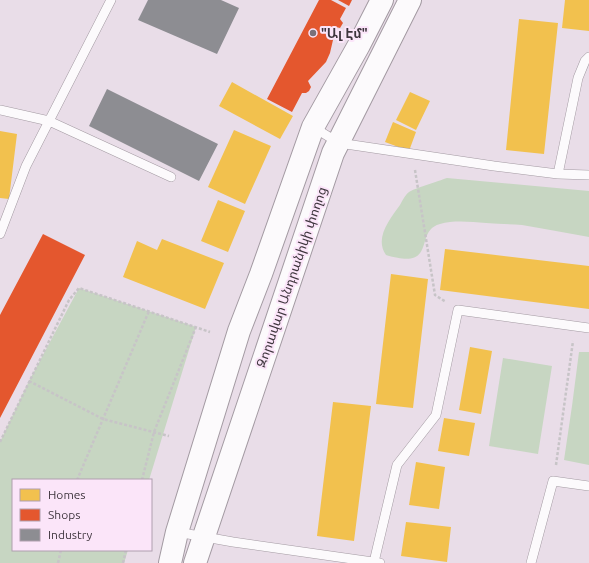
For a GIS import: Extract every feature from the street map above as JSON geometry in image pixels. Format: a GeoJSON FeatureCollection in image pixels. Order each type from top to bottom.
{"type":"FeatureCollection","features":[{"type":"Feature","properties":{"kind":"main road"},"geometry":{"type":"LineString","coordinates":[[170,563],[177,532],[239,331],[262,274],[313,127],[359,45],[382,0]]}},
{"type":"Feature","properties":{"kind":"main road","name":"Զորավար Անդրանիկի փողոց"},"geometry":{"type":"LineString","coordinates":[[195,563],[331,160],[410,0]]}},
{"type":"Feature","properties":{"kind":"lane"},"geometry":{"type":"LineString","coordinates":[[0,234],[5,210],[111,0]]}},
{"type":"Feature","properties":{"kind":"lane"},"geometry":{"type":"LineString","coordinates":[[558,174],[578,78],[585,61],[589,57]]}},
{"type":"Feature","properties":{"kind":"lane"},"geometry":{"type":"LineString","coordinates":[[0,110],[49,121],[171,177]]}},
{"type":"Feature","properties":{"kind":"lane"},"geometry":{"type":"LineString","coordinates":[[313,127],[339,142],[412,154],[558,174],[589,175]]}},
{"type":"Feature","properties":{"kind":"lane"},"geometry":{"type":"LineString","coordinates":[[177,532],[377,562],[396,465],[436,415],[458,310],[589,328]]}},
{"type":"Feature","properties":{"kind":"lane"},"geometry":{"type":"LineString","coordinates":[[531,563],[553,481],[589,486]]}},
{"type":"Feature","properties":{"kind":"path"},"geometry":{"type":"LineString","coordinates":[[412,154],[435,295],[458,310]]}},
{"type":"Feature","properties":{"kind":"path"},"geometry":{"type":"LineString","coordinates":[[0,442],[69,300],[79,288],[210,332]]}},
{"type":"Feature","properties":{"kind":"path"},"geometry":{"type":"LineString","coordinates":[[77,479],[149,311]]}},
{"type":"Feature","properties":{"kind":"path"},"geometry":{"type":"LineString","coordinates":[[553,481],[576,326]]}},
{"type":"Feature","properties":{"kind":"path"},"geometry":{"type":"LineString","coordinates":[[142,479],[154,432],[196,327]]}},
{"type":"Feature","properties":{"kind":"path"},"geometry":{"type":"LineString","coordinates":[[30,380],[103,419],[169,436]]}},
{"type":"Feature","properties":{"kind":"path"},"geometry":{"type":"LineString","coordinates":[[58,563],[61,551]]}},
{"type":"Feature","properties":{"kind":"path"},"geometry":{"type":"LineString","coordinates":[[123,563],[126,551]]}},
{"type":"Feature","properties":{"kind":"green space"},"geometry":{"type":"Polygon","coordinates":[[[447,178],[589,191],[589,237],[522,225],[451,222],[440,224],[432,228],[423,248],[419,254],[413,258],[402,259],[386,255],[382,242],[385,229],[406,195],[416,189],[447,178]]]}},
{"type":"Feature","properties":{"kind":"green space"},"geometry":{"type":"Polygon","coordinates":[[[79,288],[196,327],[149,479],[12,479],[12,551],[128,551],[124,563],[0,563],[0,442],[29,381],[79,288]]]}},
{"type":"Feature","properties":{"kind":"green space"},"geometry":{"type":"Polygon","coordinates":[[[579,352],[589,352],[589,465],[564,460],[579,352]]]}},
{"type":"Feature","properties":{"kind":"green space"},"geometry":{"type":"Polygon","coordinates":[[[503,358],[552,366],[538,454],[489,446],[503,358]]]}},
{"type":"Feature","properties":{"kind":"building: Homes"},"geometry":{"type":"Polygon","coordinates":[[[565,0],[589,0],[589,31],[562,28],[565,0]]]}},
{"type":"Feature","properties":{"kind":"building: Homes"},"geometry":{"type":"Polygon","coordinates":[[[519,19],[558,23],[544,154],[506,150],[519,19]]]}},
{"type":"Feature","properties":{"kind":"building: Homes"},"geometry":{"type":"Polygon","coordinates":[[[232,82],[293,116],[280,139],[219,106],[232,82]]]}},
{"type":"Feature","properties":{"kind":"building: Homes"},"geometry":{"type":"Polygon","coordinates":[[[410,92],[430,101],[416,130],[396,120],[410,92]]]}},
{"type":"Feature","properties":{"kind":"building: Homes"},"geometry":{"type":"Polygon","coordinates":[[[393,122],[416,132],[409,151],[385,142],[393,122]]]}},
{"type":"Feature","properties":{"kind":"building: Homes"},"geometry":{"type":"Polygon","coordinates":[[[234,130],[271,146],[245,204],[208,187],[234,130]]]}},
{"type":"Feature","properties":{"kind":"building: Homes"},"geometry":{"type":"Polygon","coordinates":[[[0,131],[17,134],[9,199],[0,198],[0,131]]]}},
{"type":"Feature","properties":{"kind":"building: Homes"},"geometry":{"type":"Polygon","coordinates":[[[218,200],[245,211],[228,252],[201,241],[218,200]]]}},
{"type":"Feature","properties":{"kind":"building: Homes"},"geometry":{"type":"Polygon","coordinates":[[[162,239],[224,263],[205,309],[123,277],[137,241],[157,250],[162,239]]]}},
{"type":"Feature","properties":{"kind":"building: Homes"},"geometry":{"type":"Polygon","coordinates":[[[445,249],[589,266],[589,309],[440,290],[445,249]]]}},
{"type":"Feature","properties":{"kind":"building: Homes"},"geometry":{"type":"Polygon","coordinates":[[[391,274],[428,279],[413,408],[376,404],[391,274]]]}},
{"type":"Feature","properties":{"kind":"building: Homes"},"geometry":{"type":"Polygon","coordinates":[[[470,347],[492,351],[481,414],[459,410],[470,347]]]}},
{"type":"Feature","properties":{"kind":"building: Homes"},"geometry":{"type":"Polygon","coordinates":[[[333,402],[371,406],[354,541],[317,536],[333,402]]]}},
{"type":"Feature","properties":{"kind":"building: Homes"},"geometry":{"type":"Polygon","coordinates":[[[444,418],[475,423],[469,456],[438,451],[444,418]]]}},
{"type":"Feature","properties":{"kind":"building: Homes"},"geometry":{"type":"Polygon","coordinates":[[[416,462],[445,467],[439,509],[409,505],[416,462]]]}},
{"type":"Feature","properties":{"kind":"building: Homes"},"geometry":{"type":"Polygon","coordinates":[[[406,522],[451,527],[447,562],[401,556],[406,522]]]}},
{"type":"Feature","properties":{"kind":"building: Shops"},"geometry":{"type":"Polygon","coordinates":[[[319,0],[331,0],[346,8],[340,19],[343,23],[340,28],[336,27],[330,53],[326,62],[308,81],[311,87],[309,91],[302,93],[292,112],[267,99],[319,0]]]}},
{"type":"Feature","properties":{"kind":"building: Shops"},"geometry":{"type":"Polygon","coordinates":[[[338,0],[352,0],[349,6],[338,0]]]}},
{"type":"Feature","properties":{"kind":"building: Shops"},"geometry":{"type":"Polygon","coordinates":[[[43,234],[85,255],[0,418],[0,315],[43,234]]]}},
{"type":"Feature","properties":{"kind":"building: Industry"},"geometry":{"type":"Polygon","coordinates":[[[148,0],[221,0],[239,8],[217,54],[138,20],[148,0]]]}},
{"type":"Feature","properties":{"kind":"building: Industry"},"geometry":{"type":"Polygon","coordinates":[[[107,89],[218,144],[199,181],[89,126],[107,89]]]}},
{"type":"Feature","properties":{"kind":"place","name":"\"Ալ Էմ\""},"geometry":{"type":"Point","coordinates":[313,33]}}]}
